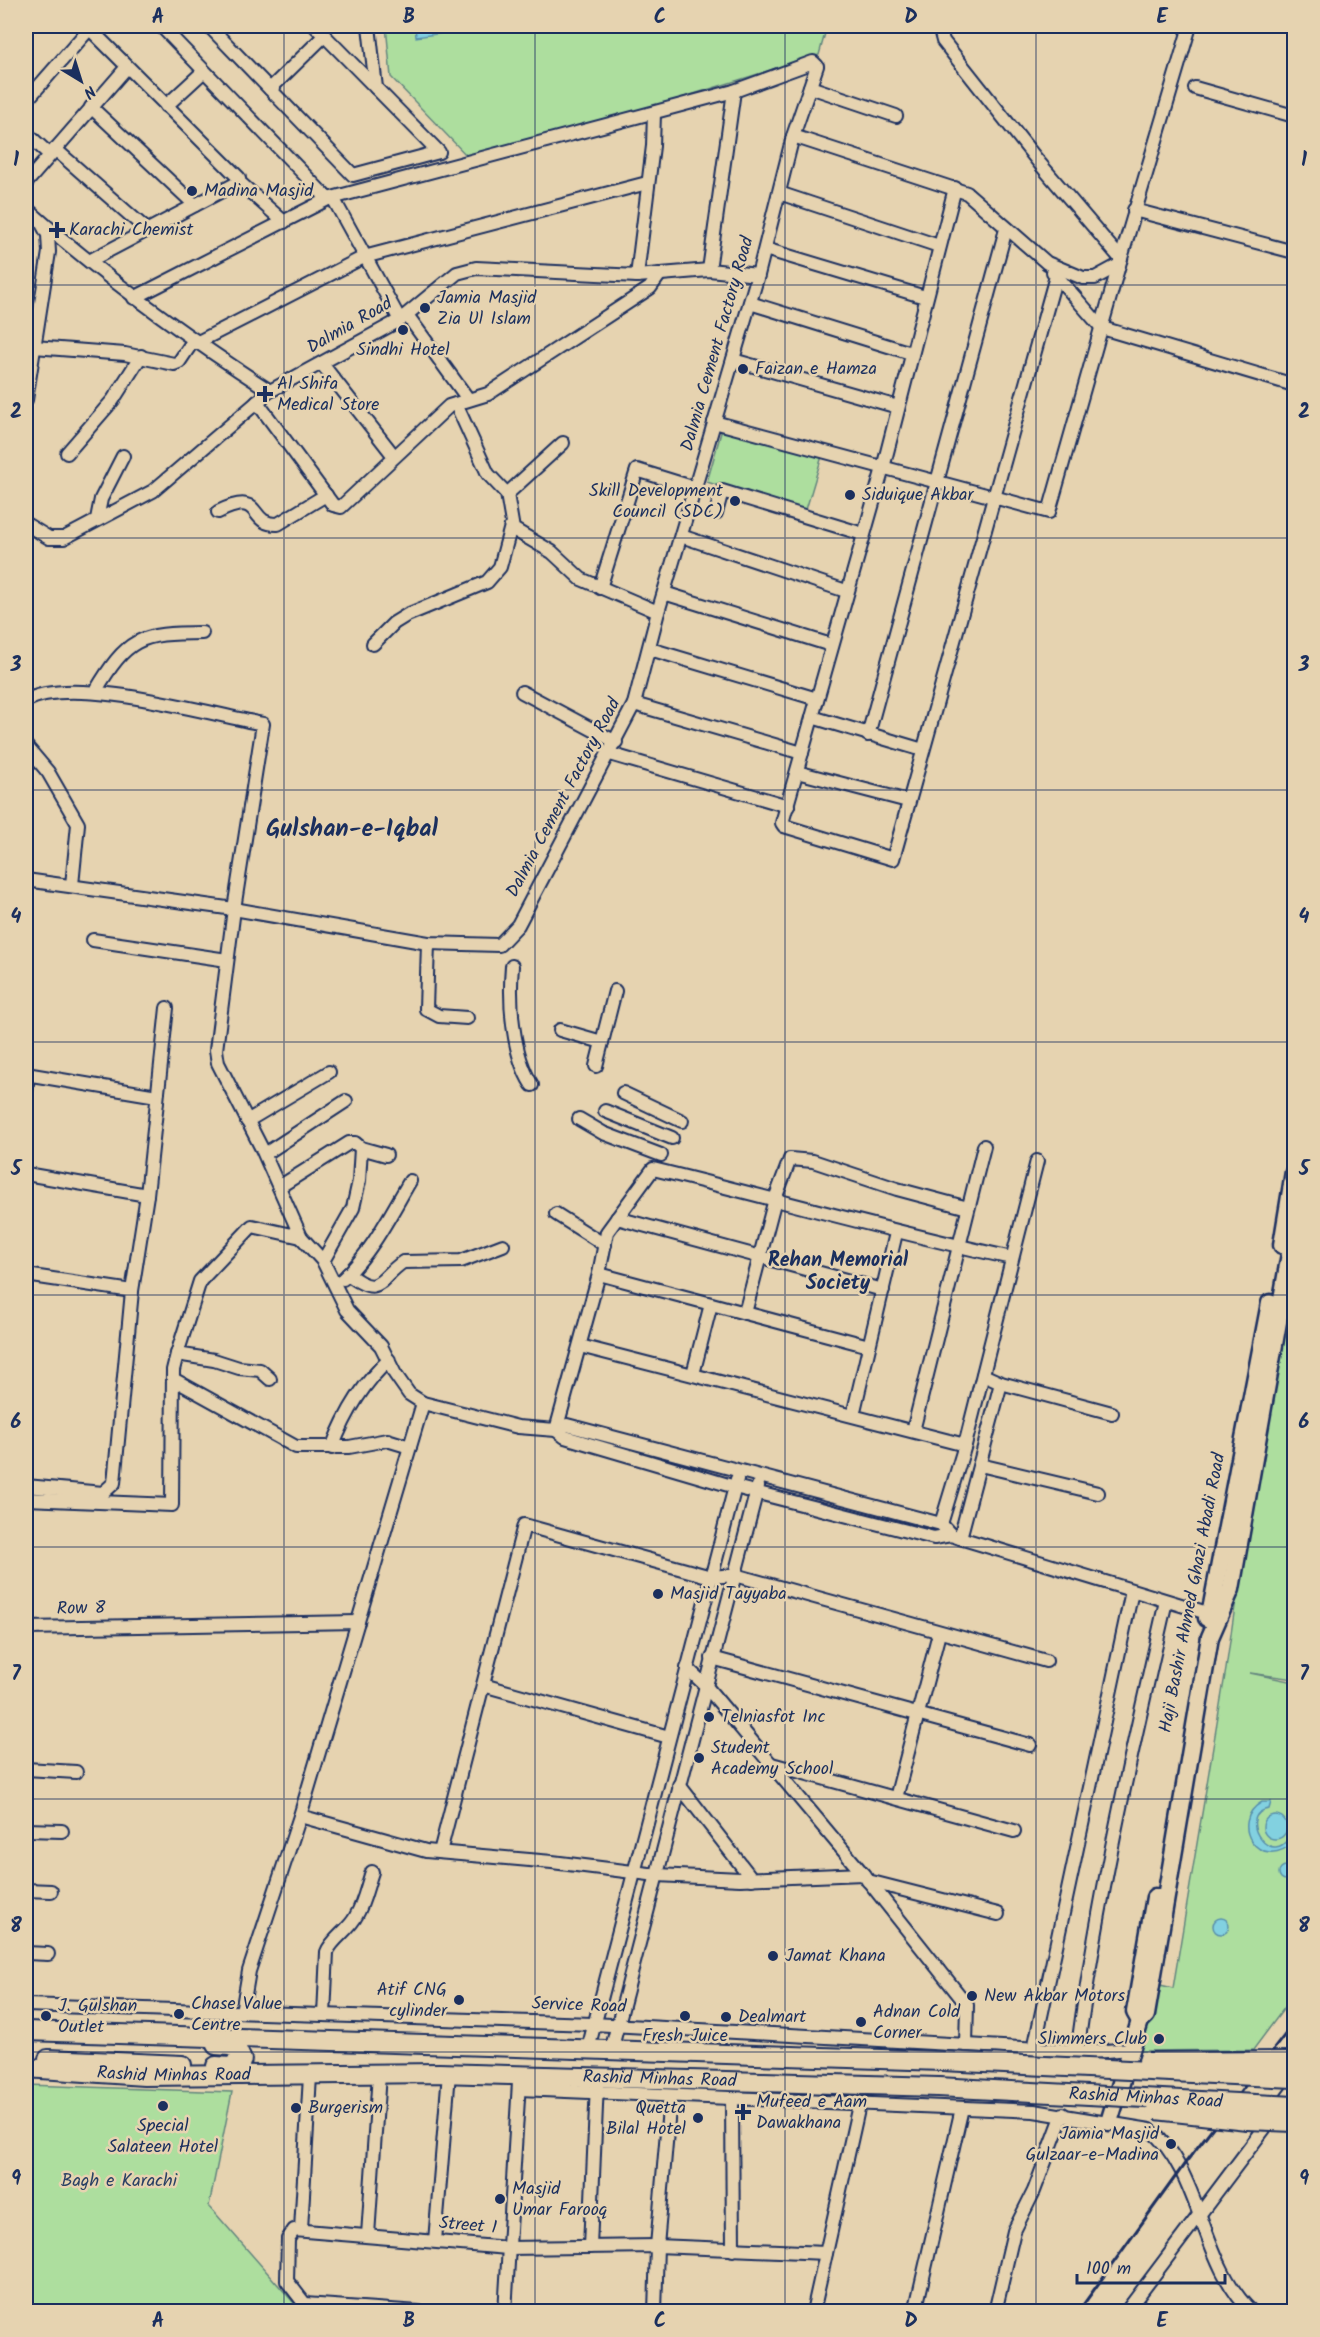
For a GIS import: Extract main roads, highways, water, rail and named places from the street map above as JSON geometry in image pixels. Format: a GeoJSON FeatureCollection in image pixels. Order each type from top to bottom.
{"type":"FeatureCollection","features":[{"type":"Feature","properties":{"kind":"main road","name":"Rashid Minhas Road"},"geometry":{"type":"LineString","coordinates":[[33,2031],[942,2061],[1294,2078]]}},
{"type":"Feature","properties":{"kind":"main road"},"geometry":{"type":"LineString","coordinates":[[26,2061],[63,2058],[230,2067],[242,2060],[237,2049],[230,2046],[192,2045],[33,2031]]}},
{"type":"Feature","properties":{"kind":"main road"},"geometry":{"type":"LineString","coordinates":[[1099,2070],[1141,2062],[1294,2061]]}},
{"type":"Feature","properties":{"kind":"main road","name":"Rashid Minhas Road"},"geometry":{"type":"LineString","coordinates":[[26,2068],[144,2076],[448,2073],[519,2082],[938,2087],[1294,2106]]}},
{"type":"Feature","properties":{"kind":"main road"},"geometry":{"type":"LineString","coordinates":[[1075,2095],[1151,2109],[1247,2120],[1294,2122]]}},
{"type":"Feature","properties":{"kind":"water"},"geometry":{"type":"Polygon","coordinates":[[[415,26],[492,26],[416,37],[415,26]]]}},
{"type":"Feature","properties":{"kind":"water"},"geometry":{"type":"Polygon","coordinates":[[[1262,1802],[1271,1802],[1269,1809],[1259,1813],[1255,1821],[1256,1830],[1268,1845],[1277,1847],[1286,1842],[1293,1828],[1288,1814],[1291,1807],[1294,1810],[1294,1842],[1281,1850],[1269,1852],[1259,1849],[1252,1842],[1248,1832],[1247,1821],[1252,1811],[1262,1802]]]}},
{"type":"Feature","properties":{"kind":"water"},"geometry":{"type":"Polygon","coordinates":[[[1275,1815],[1280,1816],[1286,1822],[1286,1832],[1280,1838],[1275,1839],[1270,1838],[1264,1832],[1263,1827],[1264,1822],[1270,1816],[1275,1815]]]}},
{"type":"Feature","properties":{"kind":"water"},"geometry":{"type":"Polygon","coordinates":[[[1286,1866],[1291,1868],[1293,1873],[1291,1878],[1286,1880],[1281,1878],[1279,1873],[1281,1868],[1286,1866]]]}},
{"type":"Feature","properties":{"kind":"water"},"geometry":{"type":"Polygon","coordinates":[[[1221,1918],[1229,1926],[1221,1934],[1213,1926],[1221,1918]]]}},
{"type":"Feature","properties":{"kind":"railway"},"geometry":{"type":"LineString","coordinates":[[1078,2312],[1186,2162],[1294,2023]]}},
{"type":"Feature","properties":{"kind":"place","name":"Madina Masjid"},"geometry":{"type":"Point","coordinates":[192,191]}},
{"type":"Feature","properties":{"kind":"place","name":"Karachi Chemist"},"geometry":{"type":"Point","coordinates":[57,230]}},
{"type":"Feature","properties":{"kind":"place","name":"Jamia Masjid Zia Ul Islam"},"geometry":{"type":"Point","coordinates":[425,308]}},
{"type":"Feature","properties":{"kind":"place","name":"Sindhi Hotel"},"geometry":{"type":"Point","coordinates":[403,330]}},
{"type":"Feature","properties":{"kind":"place","name":"Faizan e Hamza"},"geometry":{"type":"Point","coordinates":[743,369]}},
{"type":"Feature","properties":{"kind":"place","name":"Al Shifa Medical Store"},"geometry":{"type":"Point","coordinates":[265,394]}},
{"type":"Feature","properties":{"kind":"place","name":"Siduique Akbar"},"geometry":{"type":"Point","coordinates":[850,495]}},
{"type":"Feature","properties":{"kind":"place","name":"Skill Development Council (SDC)"},"geometry":{"type":"Point","coordinates":[735,501]}},
{"type":"Feature","properties":{"kind":"place","name":"Masjid Tayyaba"},"geometry":{"type":"Point","coordinates":[658,1594]}},
{"type":"Feature","properties":{"kind":"place","name":"Telniasfot Inc"},"geometry":{"type":"Point","coordinates":[709,1717]}},
{"type":"Feature","properties":{"kind":"place","name":"Student Academy School"},"geometry":{"type":"Point","coordinates":[699,1758]}},
{"type":"Feature","properties":{"kind":"place","name":"Jamat Khana"},"geometry":{"type":"Point","coordinates":[773,1956]}},
{"type":"Feature","properties":{"kind":"place","name":"New Akbar Motors"},"geometry":{"type":"Point","coordinates":[972,1996]}},
{"type":"Feature","properties":{"kind":"place","name":"Atif CNG cylinder"},"geometry":{"type":"Point","coordinates":[459,2000]}},
{"type":"Feature","properties":{"kind":"place","name":"Chase Value Centre"},"geometry":{"type":"Point","coordinates":[179,2014]}},
{"type":"Feature","properties":{"kind":"place","name":"J. Gulshan Outlet"},"geometry":{"type":"Point","coordinates":[46,2016]}},
{"type":"Feature","properties":{"kind":"place","name":"Fresh Juice"},"geometry":{"type":"Point","coordinates":[685,2016]}},
{"type":"Feature","properties":{"kind":"place","name":"Dealmart"},"geometry":{"type":"Point","coordinates":[726,2017]}},
{"type":"Feature","properties":{"kind":"place","name":"Adnan Cold Corner"},"geometry":{"type":"Point","coordinates":[861,2022]}},
{"type":"Feature","properties":{"kind":"place","name":"Slimmers Club"},"geometry":{"type":"Point","coordinates":[1159,2039]}},
{"type":"Feature","properties":{"kind":"place","name":"Special Salateen Hotel"},"geometry":{"type":"Point","coordinates":[163,2106]}},
{"type":"Feature","properties":{"kind":"place","name":"Burgerism"},"geometry":{"type":"Point","coordinates":[296,2108]}},
{"type":"Feature","properties":{"kind":"place","name":"Mufeed e Aam Dawakhana"},"geometry":{"type":"Point","coordinates":[743,2112]}},
{"type":"Feature","properties":{"kind":"place","name":"Quetta Bilal Hotel"},"geometry":{"type":"Point","coordinates":[698,2118]}},
{"type":"Feature","properties":{"kind":"place","name":"Jamia Masjid Gulzaar-e-Madina"},"geometry":{"type":"Point","coordinates":[1171,2144]}},
{"type":"Feature","properties":{"kind":"place","name":"Masjid Umar Farooq"},"geometry":{"type":"Point","coordinates":[500,2199]}},
{"type":"Feature","properties":{"kind":"district","name":"Gulshan-e-Iqbal"},"geometry":{"type":"Point","coordinates":[352,829]}},
{"type":"Feature","properties":{"kind":"district","name":"Rehan Memorial Society"},"geometry":{"type":"Point","coordinates":[838,1272]}},
{"type":"Feature","properties":{"kind":"park label","name":"Bagh e Karachi"},"geometry":{"type":"Point","coordinates":[119,2181]}}]}
